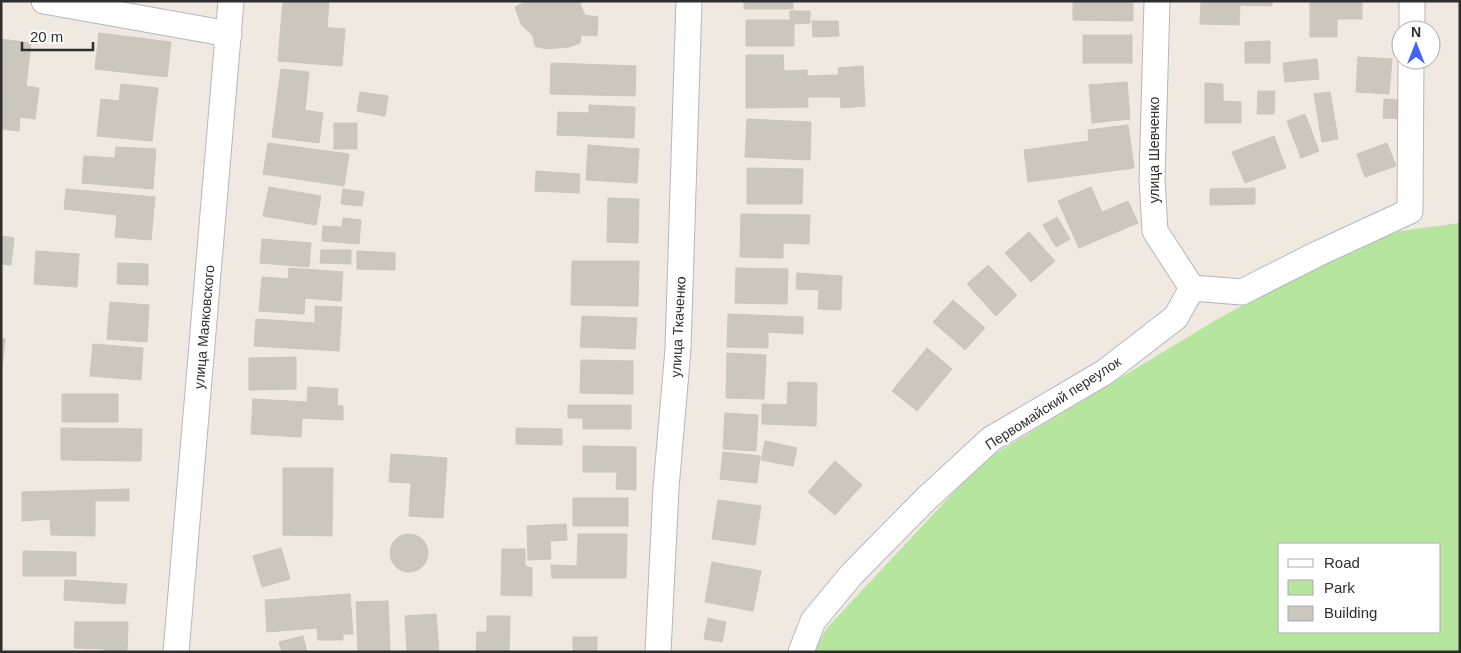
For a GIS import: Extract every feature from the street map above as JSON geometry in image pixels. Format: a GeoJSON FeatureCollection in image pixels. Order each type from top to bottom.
{"type":"FeatureCollection","features":[{"type":"Feature","properties":{"kind":"street"},"geometry":{"type":"LineString","coordinates":[[44,1],[229,34]]}},
{"type":"Feature","properties":{"kind":"street","name":"улица Маяковского"},"geometry":{"type":"LineString","coordinates":[[176,652],[231,1]]}},
{"type":"Feature","properties":{"kind":"street","name":"улица Ткаченко"},"geometry":{"type":"LineString","coordinates":[[658,652],[666,488],[678,349],[689,1]]}},
{"type":"Feature","properties":{"kind":"street","name":"улица Шевченко"},"geometry":{"type":"LineString","coordinates":[[1157,1],[1152,179],[1155,231],[1192,288]]}},
{"type":"Feature","properties":{"kind":"street"},"geometry":{"type":"LineString","coordinates":[[1412,1],[1412,20]]}},
{"type":"Feature","properties":{"kind":"street"},"geometry":{"type":"LineString","coordinates":[[1192,288],[1242,292],[1317,254],[1410,211],[1411,70]]}},
{"type":"Feature","properties":{"kind":"street","name":"Первомайский переулок"},"geometry":{"type":"LineString","coordinates":[[801,652],[813,621],[852,574],[926,499],[991,439],[1105,372],[1176,318],[1192,288]]}},
{"type":"Feature","properties":{"kind":"green space"},"geometry":{"type":"Polygon","coordinates":[[[1460,223],[1460,652],[812,652],[827,628],[983,461],[1216,320],[1378,234],[1460,223]]]}},
{"type":"Feature","properties":{"kind":"building"},"geometry":{"type":"Polygon","coordinates":[[[283,1],[329,1],[327,28],[281,24],[283,1]]]}},
{"type":"Feature","properties":{"kind":"building"},"geometry":{"type":"Polygon","coordinates":[[[522,1],[583,1],[580,4],[585,15],[598,17],[597,36],[581,35],[580,43],[569,47],[546,49],[535,46],[533,36],[521,24],[515,7],[523,3],[522,1]]]}},
{"type":"Feature","properties":{"kind":"building"},"geometry":{"type":"Polygon","coordinates":[[[744,1],[793,1],[793,9],[744,9],[744,1]]]}},
{"type":"Feature","properties":{"kind":"building"},"geometry":{"type":"Polygon","coordinates":[[[1073,1],[1133,1],[1133,21],[1073,20],[1073,1]]]}},
{"type":"Feature","properties":{"kind":"building"},"geometry":{"type":"Polygon","coordinates":[[[1201,1],[1272,1],[1272,6],[1240,5],[1239,25],[1200,24],[1201,1]]]}},
{"type":"Feature","properties":{"kind":"building"},"geometry":{"type":"Polygon","coordinates":[[[1310,1],[1362,1],[1362,19],[1337,19],[1337,37],[1310,37],[1310,1]]]}},
{"type":"Feature","properties":{"kind":"building"},"geometry":{"type":"Polygon","coordinates":[[[790,11],[810,11],[810,23],[794,24],[794,46],[746,46],[746,20],[790,20],[790,11]]]}},
{"type":"Feature","properties":{"kind":"building"},"geometry":{"type":"Polygon","coordinates":[[[812,21],[838,21],[839,36],[813,37],[812,21]]]}},
{"type":"Feature","properties":{"kind":"building"},"geometry":{"type":"Polygon","coordinates":[[[281,24],[345,29],[342,66],[278,61],[281,24]]]}},
{"type":"Feature","properties":{"kind":"building"},"geometry":{"type":"Polygon","coordinates":[[[99,33],[171,42],[167,77],[95,69],[99,33]]]}},
{"type":"Feature","properties":{"kind":"building"},"geometry":{"type":"Polygon","coordinates":[[[1083,35],[1132,35],[1132,63],[1083,63],[1083,35]]]}},
{"type":"Feature","properties":{"kind":"building"},"geometry":{"type":"Polygon","coordinates":[[[1,39],[31,43],[26,86],[39,88],[35,119],[20,117],[19,131],[1,129],[1,39]]]}},
{"type":"Feature","properties":{"kind":"building"},"geometry":{"type":"Polygon","coordinates":[[[1270,41],[1270,63],[1245,63],[1245,42],[1270,41]]]}},
{"type":"Feature","properties":{"kind":"building"},"geometry":{"type":"Polygon","coordinates":[[[746,55],[783,55],[784,71],[807,70],[808,107],[746,108],[746,55]]]}},
{"type":"Feature","properties":{"kind":"building"},"geometry":{"type":"Polygon","coordinates":[[[1358,57],[1391,59],[1389,94],[1356,92],[1358,57]]]}},
{"type":"Feature","properties":{"kind":"building"},"geometry":{"type":"Polygon","coordinates":[[[1317,59],[1319,79],[1285,82],[1283,63],[1317,59]]]}},
{"type":"Feature","properties":{"kind":"building"},"geometry":{"type":"Polygon","coordinates":[[[551,63],[636,66],[635,96],[550,94],[551,63]]]}},
{"type":"Feature","properties":{"kind":"building"},"geometry":{"type":"Polygon","coordinates":[[[863,66],[865,106],[841,108],[838,68],[863,66]]]}},
{"type":"Feature","properties":{"kind":"building"},"geometry":{"type":"Polygon","coordinates":[[[281,69],[309,72],[305,110],[323,113],[319,143],[272,137],[281,69]]]}},
{"type":"Feature","properties":{"kind":"building"},"geometry":{"type":"Polygon","coordinates":[[[839,75],[840,97],[808,97],[807,76],[839,75]]]}},
{"type":"Feature","properties":{"kind":"building"},"geometry":{"type":"Polygon","coordinates":[[[1127,82],[1130,119],[1092,123],[1089,85],[1127,82]]]}},
{"type":"Feature","properties":{"kind":"building"},"geometry":{"type":"Polygon","coordinates":[[[1205,83],[1223,84],[1223,101],[1241,102],[1241,123],[1205,123],[1205,83]]]}},
{"type":"Feature","properties":{"kind":"building"},"geometry":{"type":"Polygon","coordinates":[[[121,84],[158,88],[152,141],[97,136],[101,99],[119,101],[121,84]]]}},
{"type":"Feature","properties":{"kind":"building"},"geometry":{"type":"Polygon","coordinates":[[[1258,91],[1275,91],[1274,114],[1257,114],[1258,91]]]}},
{"type":"Feature","properties":{"kind":"building"},"geometry":{"type":"Polygon","coordinates":[[[360,92],[388,96],[385,116],[357,111],[360,92]]]}},
{"type":"Feature","properties":{"kind":"building"},"geometry":{"type":"Polygon","coordinates":[[[1330,92],[1338,139],[1322,142],[1314,94],[1330,92]]]}},
{"type":"Feature","properties":{"kind":"building"},"geometry":{"type":"Polygon","coordinates":[[[1384,99],[1408,101],[1407,119],[1383,118],[1384,99]]]}},
{"type":"Feature","properties":{"kind":"building"},"geometry":{"type":"Polygon","coordinates":[[[589,105],[635,107],[634,138],[557,135],[558,112],[589,113],[589,105]]]}},
{"type":"Feature","properties":{"kind":"building"},"geometry":{"type":"Polygon","coordinates":[[[1305,114],[1319,151],[1301,158],[1287,121],[1305,114]]]}},
{"type":"Feature","properties":{"kind":"building"},"geometry":{"type":"Polygon","coordinates":[[[747,119],[811,122],[810,160],[745,157],[747,119]]]}},
{"type":"Feature","properties":{"kind":"building"},"geometry":{"type":"Polygon","coordinates":[[[334,123],[357,123],[357,149],[334,149],[334,123]]]}},
{"type":"Feature","properties":{"kind":"building"},"geometry":{"type":"Polygon","coordinates":[[[1128,125],[1134,168],[1028,182],[1024,150],[1089,141],[1088,130],[1128,125]]]}},
{"type":"Feature","properties":{"kind":"building"},"geometry":{"type":"Polygon","coordinates":[[[1274,136],[1286,168],[1245,183],[1232,152],[1274,136]]]}},
{"type":"Feature","properties":{"kind":"building"},"geometry":{"type":"Polygon","coordinates":[[[268,143],[349,154],[344,186],[263,174],[268,143]]]}},
{"type":"Feature","properties":{"kind":"building"},"geometry":{"type":"Polygon","coordinates":[[[1387,143],[1396,166],[1365,177],[1357,154],[1387,143]]]}},
{"type":"Feature","properties":{"kind":"building"},"geometry":{"type":"Polygon","coordinates":[[[588,145],[639,149],[637,183],[586,180],[588,145]]]}},
{"type":"Feature","properties":{"kind":"building"},"geometry":{"type":"Polygon","coordinates":[[[116,147],[156,149],[153,189],[82,183],[84,156],[115,158],[116,147]]]}},
{"type":"Feature","properties":{"kind":"building"},"geometry":{"type":"Polygon","coordinates":[[[747,168],[803,169],[802,204],[747,204],[747,168]]]}},
{"type":"Feature","properties":{"kind":"building"},"geometry":{"type":"Polygon","coordinates":[[[536,171],[580,174],[579,193],[535,191],[536,171]]]}},
{"type":"Feature","properties":{"kind":"building"},"geometry":{"type":"Polygon","coordinates":[[[269,187],[321,196],[316,225],[263,216],[269,187]]]}},
{"type":"Feature","properties":{"kind":"building"},"geometry":{"type":"Polygon","coordinates":[[[1091,187],[1102,212],[1128,201],[1138,223],[1079,248],[1058,201],[1091,187]]]}},
{"type":"Feature","properties":{"kind":"building"},"geometry":{"type":"Polygon","coordinates":[[[1255,188],[1255,204],[1210,205],[1210,189],[1255,188]]]}},
{"type":"Feature","properties":{"kind":"building"},"geometry":{"type":"Polygon","coordinates":[[[66,189],[155,197],[151,240],[115,237],[117,215],[64,209],[66,189]]]}},
{"type":"Feature","properties":{"kind":"building"},"geometry":{"type":"Polygon","coordinates":[[[343,189],[364,192],[362,206],[341,204],[343,189]]]}},
{"type":"Feature","properties":{"kind":"building"},"geometry":{"type":"Polygon","coordinates":[[[608,198],[639,199],[638,243],[607,242],[608,198]]]}},
{"type":"Feature","properties":{"kind":"building"},"geometry":{"type":"Polygon","coordinates":[[[741,214],[810,215],[809,244],[783,243],[783,258],[740,257],[741,214]]]}},
{"type":"Feature","properties":{"kind":"building"},"geometry":{"type":"Polygon","coordinates":[[[1057,217],[1070,239],[1056,247],[1043,225],[1057,217]]]}},
{"type":"Feature","properties":{"kind":"building"},"geometry":{"type":"Polygon","coordinates":[[[343,218],[361,220],[359,244],[322,241],[323,226],[342,227],[343,218]]]}},
{"type":"Feature","properties":{"kind":"building"},"geometry":{"type":"Polygon","coordinates":[[[1029,232],[1055,261],[1031,282],[1005,253],[1029,232]]]}},
{"type":"Feature","properties":{"kind":"building"},"geometry":{"type":"Polygon","coordinates":[[[1,236],[14,238],[11,265],[1,264],[1,236]]]}},
{"type":"Feature","properties":{"kind":"building"},"geometry":{"type":"Polygon","coordinates":[[[262,239],[311,243],[309,267],[260,263],[262,239]]]}},
{"type":"Feature","properties":{"kind":"building"},"geometry":{"type":"Polygon","coordinates":[[[321,250],[351,250],[351,264],[320,263],[321,250]]]}},
{"type":"Feature","properties":{"kind":"building"},"geometry":{"type":"Polygon","coordinates":[[[36,251],[79,254],[77,287],[34,284],[36,251]]]}},
{"type":"Feature","properties":{"kind":"building"},"geometry":{"type":"Polygon","coordinates":[[[357,251],[395,253],[395,270],[357,269],[357,251]]]}},
{"type":"Feature","properties":{"kind":"building"},"geometry":{"type":"Polygon","coordinates":[[[572,261],[639,261],[638,306],[571,305],[572,261]]]}},
{"type":"Feature","properties":{"kind":"building"},"geometry":{"type":"Polygon","coordinates":[[[118,263],[148,264],[148,285],[117,284],[118,263]]]}},
{"type":"Feature","properties":{"kind":"building"},"geometry":{"type":"Polygon","coordinates":[[[988,265],[1017,295],[996,316],[967,284],[988,265]]]}},
{"type":"Feature","properties":{"kind":"building"},"geometry":{"type":"Polygon","coordinates":[[[289,268],[343,272],[341,301],[305,298],[304,314],[259,311],[262,277],[288,279],[289,268]]]}},
{"type":"Feature","properties":{"kind":"building"},"geometry":{"type":"Polygon","coordinates":[[[736,268],[788,269],[787,304],[735,303],[736,268]]]}},
{"type":"Feature","properties":{"kind":"building"},"geometry":{"type":"Polygon","coordinates":[[[797,273],[842,276],[841,310],[818,309],[819,290],[796,289],[797,273]]]}},
{"type":"Feature","properties":{"kind":"building"},"geometry":{"type":"Polygon","coordinates":[[[953,300],[985,328],[965,350],[933,322],[953,300]]]}},
{"type":"Feature","properties":{"kind":"building"},"geometry":{"type":"Polygon","coordinates":[[[110,302],[149,305],[147,342],[107,339],[110,302]]]}},
{"type":"Feature","properties":{"kind":"building"},"geometry":{"type":"Polygon","coordinates":[[[315,306],[342,307],[339,351],[254,346],[256,319],[315,323],[315,306]]]}},
{"type":"Feature","properties":{"kind":"building"},"geometry":{"type":"Polygon","coordinates":[[[728,314],[803,317],[803,334],[768,332],[768,348],[727,347],[728,314]]]}},
{"type":"Feature","properties":{"kind":"building"},"geometry":{"type":"Polygon","coordinates":[[[582,316],[637,318],[635,349],[580,347],[582,316]]]}},
{"type":"Feature","properties":{"kind":"building"},"geometry":{"type":"Polygon","coordinates":[[[1,338],[5,339],[1,377],[1,338]]]}},
{"type":"Feature","properties":{"kind":"building"},"geometry":{"type":"Polygon","coordinates":[[[93,344],[143,348],[141,380],[90,376],[93,344]]]}},
{"type":"Feature","properties":{"kind":"building"},"geometry":{"type":"Polygon","coordinates":[[[927,348],[952,369],[917,411],[892,391],[927,348]]]}},
{"type":"Feature","properties":{"kind":"building"},"geometry":{"type":"Polygon","coordinates":[[[727,353],[766,355],[764,399],[726,398],[727,353]]]}},
{"type":"Feature","properties":{"kind":"building"},"geometry":{"type":"Polygon","coordinates":[[[296,357],[296,389],[249,390],[249,358],[296,357]]]}},
{"type":"Feature","properties":{"kind":"building"},"geometry":{"type":"Polygon","coordinates":[[[581,360],[633,361],[633,394],[580,393],[581,360]]]}},
{"type":"Feature","properties":{"kind":"building"},"geometry":{"type":"Polygon","coordinates":[[[788,382],[817,383],[816,426],[762,424],[762,404],[787,405],[788,382]]]}},
{"type":"Feature","properties":{"kind":"building"},"geometry":{"type":"Polygon","coordinates":[[[308,387],[338,389],[337,405],[343,406],[343,420],[302,418],[301,437],[251,434],[253,399],[307,402],[308,387]]]}},
{"type":"Feature","properties":{"kind":"building"},"geometry":{"type":"Polygon","coordinates":[[[62,394],[118,394],[118,422],[62,422],[62,394]]]}},
{"type":"Feature","properties":{"kind":"building"},"geometry":{"type":"Polygon","coordinates":[[[568,405],[631,405],[631,429],[583,429],[583,418],[568,418],[568,405]]]}},
{"type":"Feature","properties":{"kind":"building"},"geometry":{"type":"Polygon","coordinates":[[[725,413],[758,415],[756,451],[723,449],[725,413]]]}},
{"type":"Feature","properties":{"kind":"building"},"geometry":{"type":"Polygon","coordinates":[[[61,428],[142,429],[141,461],[61,460],[61,428]]]}},
{"type":"Feature","properties":{"kind":"building"},"geometry":{"type":"Polygon","coordinates":[[[516,428],[562,429],[562,445],[516,444],[516,428]]]}},
{"type":"Feature","properties":{"kind":"building"},"geometry":{"type":"Polygon","coordinates":[[[765,441],[797,448],[793,466],[761,460],[765,441]]]}},
{"type":"Feature","properties":{"kind":"building"},"geometry":{"type":"Polygon","coordinates":[[[583,446],[636,447],[636,472],[583,472],[583,446]]]}},
{"type":"Feature","properties":{"kind":"building"},"geometry":{"type":"Polygon","coordinates":[[[723,452],[760,456],[757,483],[720,479],[723,452]]]}},
{"type":"Feature","properties":{"kind":"building"},"geometry":{"type":"Polygon","coordinates":[[[391,454],[447,458],[443,518],[409,516],[411,483],[389,482],[391,454]]]}},
{"type":"Feature","properties":{"kind":"building"},"geometry":{"type":"Polygon","coordinates":[[[835,461],[862,485],[835,515],[808,492],[835,461]]]}},
{"type":"Feature","properties":{"kind":"building"},"geometry":{"type":"Polygon","coordinates":[[[283,468],[333,468],[332,536],[283,535],[283,468]]]}},
{"type":"Feature","properties":{"kind":"building"},"geometry":{"type":"Polygon","coordinates":[[[617,472],[636,472],[636,490],[616,489],[617,472]]]}},
{"type":"Feature","properties":{"kind":"building"},"geometry":{"type":"Polygon","coordinates":[[[129,489],[129,501],[95,501],[95,536],[51,535],[50,519],[22,521],[22,492],[129,489]]]}},
{"type":"Feature","properties":{"kind":"building"},"geometry":{"type":"Polygon","coordinates":[[[573,498],[628,498],[628,526],[573,526],[573,498]]]}},
{"type":"Feature","properties":{"kind":"building"},"geometry":{"type":"Polygon","coordinates":[[[718,500],[761,506],[755,545],[712,539],[718,500]]]}},
{"type":"Feature","properties":{"kind":"building"},"geometry":{"type":"Polygon","coordinates":[[[566,524],[567,540],[550,541],[551,559],[528,560],[527,526],[566,524]]]}},
{"type":"Feature","properties":{"kind":"building"},"geometry":{"type":"Polygon","coordinates":[[[409,534],[416,535],[422,540],[427,546],[427,560],[422,566],[416,571],[409,572],[402,571],[396,566],[391,560],[390,553],[391,546],[396,540],[402,535],[409,534]]]}},
{"type":"Feature","properties":{"kind":"building"},"geometry":{"type":"Polygon","coordinates":[[[578,534],[627,534],[626,578],[552,578],[551,565],[577,566],[578,534]]]}},
{"type":"Feature","properties":{"kind":"building"},"geometry":{"type":"Polygon","coordinates":[[[281,548],[290,579],[262,587],[253,556],[281,548]]]}},
{"type":"Feature","properties":{"kind":"building"},"geometry":{"type":"Polygon","coordinates":[[[502,549],[525,549],[525,566],[532,568],[532,596],[501,595],[502,549]]]}},
{"type":"Feature","properties":{"kind":"building"},"geometry":{"type":"Polygon","coordinates":[[[23,551],[76,552],[76,576],[23,576],[23,551]]]}},
{"type":"Feature","properties":{"kind":"building"},"geometry":{"type":"Polygon","coordinates":[[[712,562],[761,571],[753,611],[705,602],[712,562]]]}},
{"type":"Feature","properties":{"kind":"building"},"geometry":{"type":"Polygon","coordinates":[[[65,580],[127,584],[125,604],[64,600],[65,580]]]}},
{"type":"Feature","properties":{"kind":"building"},"geometry":{"type":"Polygon","coordinates":[[[350,594],[353,634],[343,634],[343,640],[318,640],[317,628],[267,632],[265,600],[350,594]]]}},
{"type":"Feature","properties":{"kind":"building"},"geometry":{"type":"Polygon","coordinates":[[[388,601],[390,652],[358,652],[356,602],[388,601]]]}},
{"type":"Feature","properties":{"kind":"building"},"geometry":{"type":"Polygon","coordinates":[[[436,614],[439,652],[407,652],[405,616],[436,614]]]}},
{"type":"Feature","properties":{"kind":"building"},"geometry":{"type":"Polygon","coordinates":[[[487,616],[510,616],[509,652],[476,652],[477,632],[487,632],[487,616]]]}},
{"type":"Feature","properties":{"kind":"building"},"geometry":{"type":"Polygon","coordinates":[[[708,618],[726,622],[722,642],[704,639],[708,618]]]}},
{"type":"Feature","properties":{"kind":"building"},"geometry":{"type":"Polygon","coordinates":[[[75,622],[128,622],[127,652],[105,652],[105,649],[74,648],[75,622]]]}},
{"type":"Feature","properties":{"kind":"building"},"geometry":{"type":"Polygon","coordinates":[[[303,636],[307,652],[282,652],[279,642],[303,636]]]}},
{"type":"Feature","properties":{"kind":"building"},"geometry":{"type":"Polygon","coordinates":[[[573,637],[597,637],[597,652],[573,652],[573,637]]]}}]}
